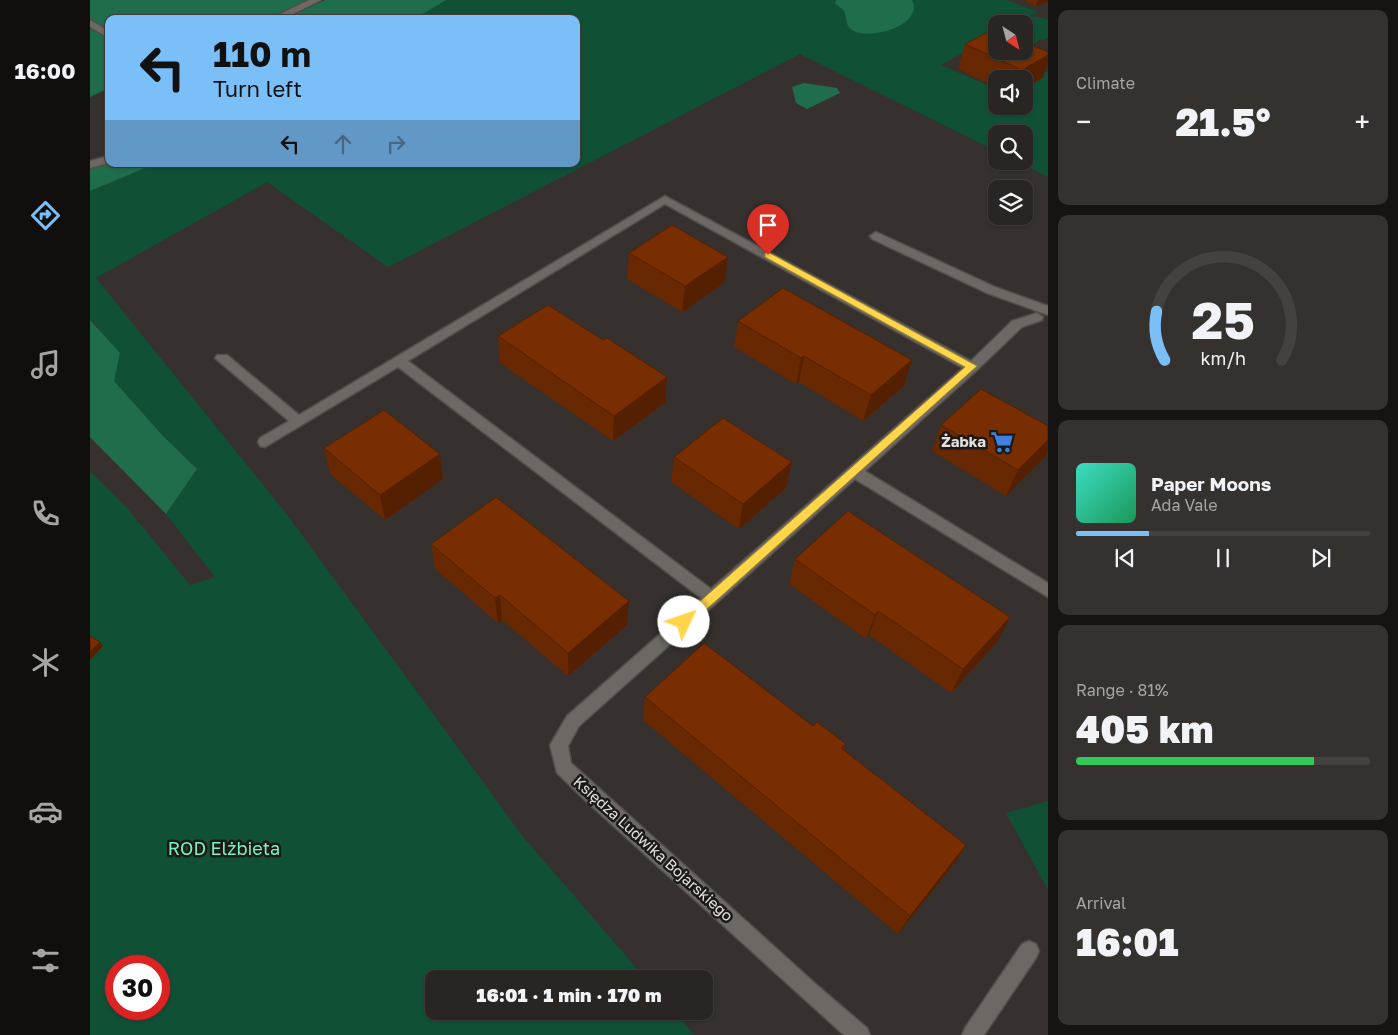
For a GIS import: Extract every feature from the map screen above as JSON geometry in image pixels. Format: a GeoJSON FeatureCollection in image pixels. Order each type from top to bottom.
{"type":"FeatureCollection","features":[{"type":"Feature","properties":{"kind":"street"},"geometry":{"type":"LineString","coordinates":[[284,15],[316,0]]}},
{"type":"Feature","properties":{"kind":"street"},"geometry":{"type":"LineString","coordinates":[[90,24],[105,33]]}},
{"type":"Feature","properties":{"kind":"street"},"geometry":{"type":"LineString","coordinates":[[90,165],[105,160]]}},
{"type":"Feature","properties":{"kind":"street"},"geometry":{"type":"LineString","coordinates":[[265,442],[665,199],[972,366]]}},
{"type":"Feature","properties":{"kind":"street"},"geometry":{"type":"LineString","coordinates":[[876,236],[1043,314]]}},
{"type":"Feature","properties":{"kind":"street","name":"Księdza Ludwika Bojarskiego"},"geometry":{"type":"LineString","coordinates":[[860,1035],[812,994],[563,767],[558,745],[573,720],[1017,324],[1043,314]]}},
{"type":"Feature","properties":{"kind":"street"},"geometry":{"type":"LineString","coordinates":[[222,358],[299,422]]}},
{"type":"Feature","properties":{"kind":"street"},"geometry":{"type":"LineString","coordinates":[[398,361],[712,598]]}},
{"type":"Feature","properties":{"kind":"street"},"geometry":{"type":"LineString","coordinates":[[854,471],[1048,591]]}},
{"type":"Feature","properties":{"kind":"street"},"geometry":{"type":"LineString","coordinates":[[972,1035],[1029,951]]}},
{"type":"Feature","properties":{"kind":"green space"},"geometry":{"type":"Polygon","coordinates":[[[90,0],[308,0],[276,15],[105,15],[105,90],[90,97],[90,0]]]}},
{"type":"Feature","properties":{"kind":"green space"},"geometry":{"type":"Polygon","coordinates":[[[325,0],[446,0],[421,15],[293,15],[325,0]]]}},
{"type":"Feature","properties":{"kind":"green space","name":"ROD Elżbieta"},"geometry":{"type":"Polygon","coordinates":[[[428,0],[1007,0],[1038,12],[1032,15],[988,15],[988,42],[978,44],[941,65],[988,86],[988,115],[1033,115],[1033,84],[1046,76],[1042,73],[1048,71],[1048,177],[1033,169],[1033,125],[988,125],[988,147],[800,54],[388,267],[267,182],[96,278],[288,516],[524,838],[638,970],[425,970],[425,1020],[682,1020],[694,1035],[90,1035],[90,471],[127,508],[190,585],[215,577],[166,514],[197,469],[163,436],[114,381],[97,326],[90,320],[90,191],[148,167],[580,167],[580,15],[403,15],[428,0]]]}},
{"type":"Feature","properties":{"kind":"green space"},"geometry":{"type":"Polygon","coordinates":[[[836,0],[912,0],[914,9],[911,17],[894,28],[883,32],[862,33],[854,31],[849,27],[844,11],[835,3],[836,0]]]}},
{"type":"Feature","properties":{"kind":"green space"},"geometry":{"type":"Polygon","coordinates":[[[1033,16],[1048,19],[1048,37],[1043,40],[1039,39],[1036,43],[1033,42],[1033,16]]]}},
{"type":"Feature","properties":{"kind":"green space"},"geometry":{"type":"Polygon","coordinates":[[[804,83],[837,88],[840,93],[807,109],[796,103],[792,87],[804,83]]]}},
{"type":"Feature","properties":{"kind":"green space"},"geometry":{"type":"Polygon","coordinates":[[[105,163],[105,167],[148,167],[90,191],[90,168],[105,163]]]}},
{"type":"Feature","properties":{"kind":"green space"},"geometry":{"type":"Polygon","coordinates":[[[90,320],[120,353],[114,381],[163,436],[197,469],[166,514],[90,437],[90,320]]]}},
{"type":"Feature","properties":{"kind":"green space"},"geometry":{"type":"Polygon","coordinates":[[[1048,801],[1048,890],[1006,813],[1048,801]]]}},
{"type":"Feature","properties":{"kind":"building"},"geometry":{"type":"Polygon","coordinates":[[[988,32],[988,54],[965,44],[988,32]]]}},
{"type":"Feature","properties":{"kind":"building"},"geometry":{"type":"Polygon","coordinates":[[[1033,46],[1048,52],[1048,55],[1022,70],[1000,60],[1033,60],[1033,46]]]}},
{"type":"Feature","properties":{"kind":"building"},"geometry":{"type":"Polygon","coordinates":[[[672,225],[728,257],[685,286],[629,253],[672,225]]]}},
{"type":"Feature","properties":{"kind":"building"},"geometry":{"type":"Polygon","coordinates":[[[783,288],[912,360],[871,395],[804,356],[801,358],[738,321],[783,288]]]}},
{"type":"Feature","properties":{"kind":"building"},"geometry":{"type":"Polygon","coordinates":[[[548,305],[603,340],[607,338],[667,377],[614,416],[498,336],[548,305]]]}},
{"type":"Feature","properties":{"kind":"building"},"geometry":{"type":"Polygon","coordinates":[[[981,389],[1048,426],[1048,440],[1018,470],[941,425],[981,389]]]}},
{"type":"Feature","properties":{"kind":"building"},"geometry":{"type":"Polygon","coordinates":[[[384,410],[440,454],[380,495],[324,448],[384,410]]]}},
{"type":"Feature","properties":{"kind":"building"},"geometry":{"type":"Polygon","coordinates":[[[723,418],[792,462],[743,504],[674,457],[723,418]]]}},
{"type":"Feature","properties":{"kind":"building"},"geometry":{"type":"Polygon","coordinates":[[[496,497],[629,601],[568,653],[500,595],[495,598],[431,544],[496,497]]]}},
{"type":"Feature","properties":{"kind":"building"},"geometry":{"type":"Polygon","coordinates":[[[848,511],[1010,617],[963,669],[878,611],[875,615],[795,559],[848,511]]]}},
{"type":"Feature","properties":{"kind":"building"},"geometry":{"type":"Polygon","coordinates":[[[90,636],[100,642],[90,652],[90,636]]]}},
{"type":"Feature","properties":{"kind":"building"},"geometry":{"type":"Polygon","coordinates":[[[704,643],[813,726],[817,722],[846,744],[841,748],[966,845],[910,916],[645,697],[704,643]]]}},
{"type":"Feature","properties":{"kind":"place","name":"Żabka"},"geometry":{"type":"Point","coordinates":[1002,442]}},
{"type":"Feature","properties":{"kind":"route"},"geometry":{"type":"LineString","coordinates":[[684,622],[972,366],[768,255]]}}]}
